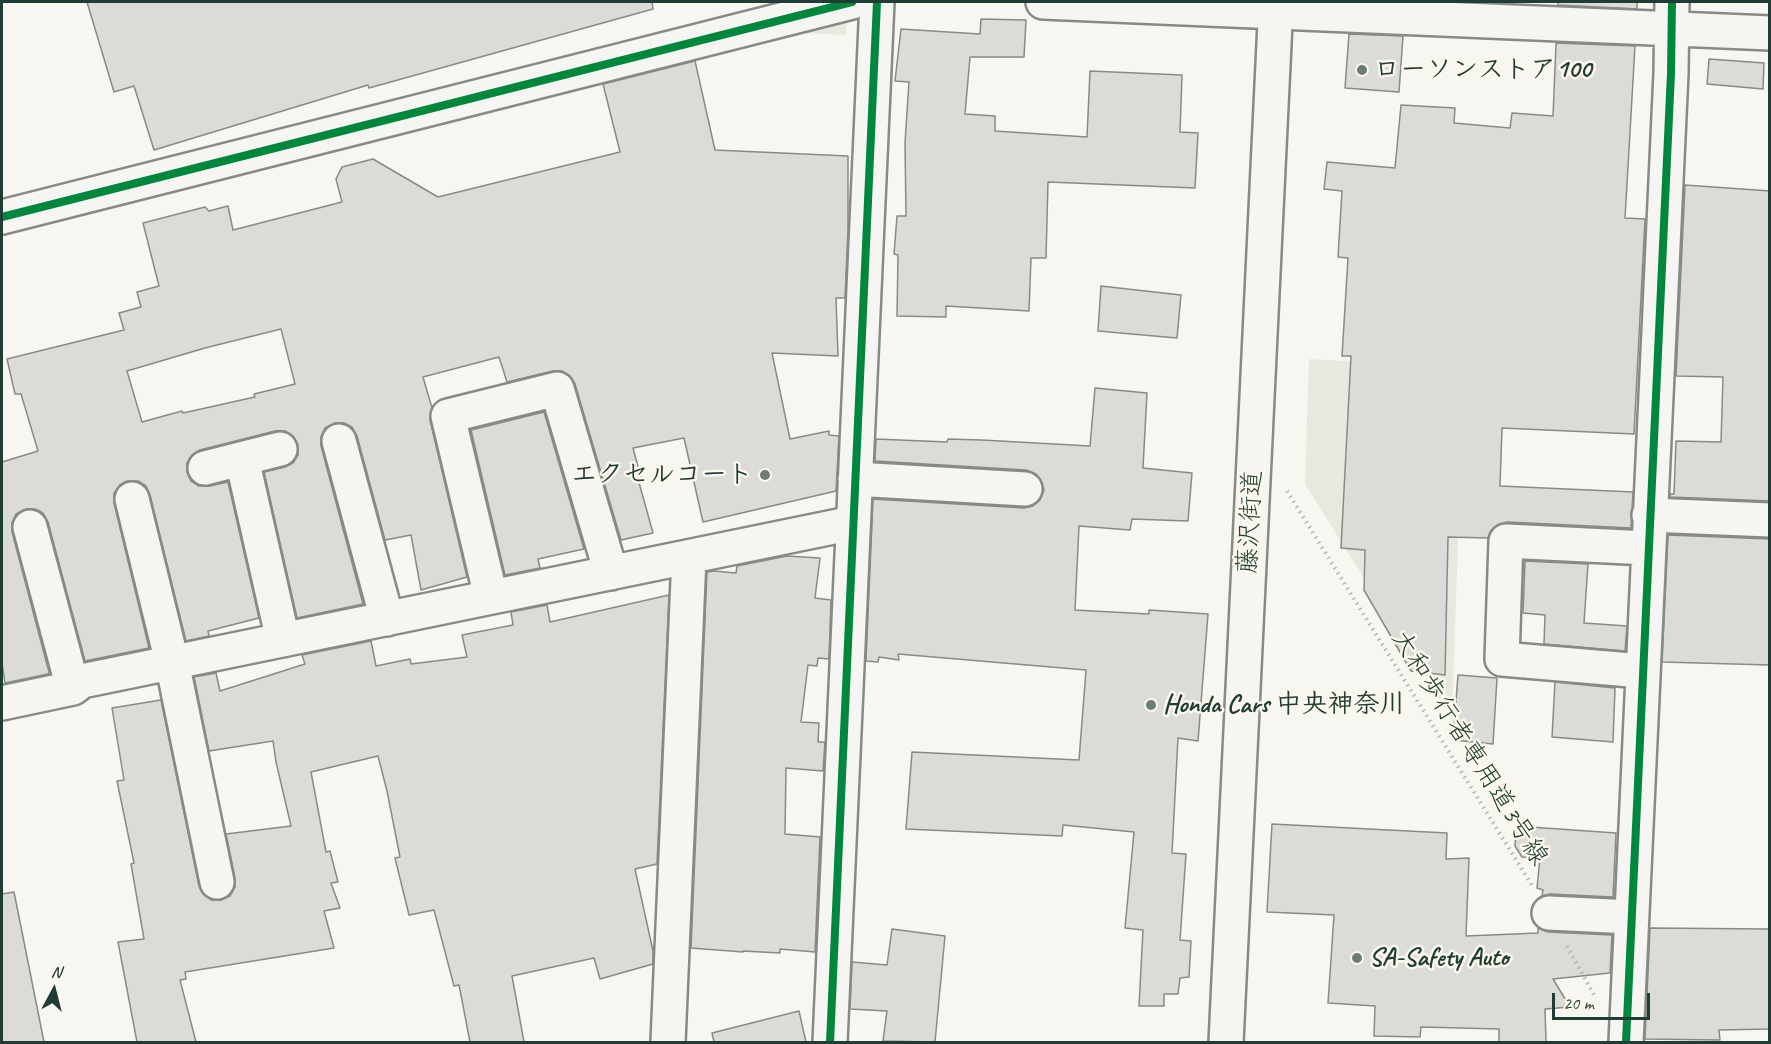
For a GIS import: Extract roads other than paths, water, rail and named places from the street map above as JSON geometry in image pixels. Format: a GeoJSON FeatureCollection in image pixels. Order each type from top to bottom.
{"type":"FeatureCollection","features":[{"type":"Feature","properties":{"kind":"main road"},"geometry":{"type":"LineString","coordinates":[[2,217],[852,2]]}},
{"type":"Feature","properties":{"kind":"main road"},"geometry":{"type":"LineString","coordinates":[[830,1042],[877,2]]}},
{"type":"Feature","properties":{"kind":"main road"},"geometry":{"type":"LineString","coordinates":[[1043,2],[1672,15],[1770,33]]}},
{"type":"Feature","properties":{"kind":"main road","name":"藤沢街道"},"geometry":{"type":"LineString","coordinates":[[1226,1042],[1275,7]]}},
{"type":"Feature","properties":{"kind":"main road"},"geometry":{"type":"LineString","coordinates":[[1626,1042],[1672,15]]}},
{"type":"Feature","properties":{"kind":"main road"},"geometry":{"type":"LineString","coordinates":[[491,597],[448,416],[557,389],[611,573]]}},
{"type":"Feature","properties":{"kind":"main road"},"geometry":{"type":"LineString","coordinates":[[339,441],[387,619]]}},
{"type":"Feature","properties":{"kind":"main road"},"geometry":{"type":"LineString","coordinates":[[205,468],[280,449]]}},
{"type":"Feature","properties":{"kind":"main road"},"geometry":{"type":"LineString","coordinates":[[242,459],[283,640]]}},
{"type":"Feature","properties":{"kind":"main road"},"geometry":{"type":"LineString","coordinates":[[855,479],[1025,489]]}},
{"type":"Feature","properties":{"kind":"main road"},"geometry":{"type":"LineString","coordinates":[[132,499],[172,662],[217,882]]}},
{"type":"Feature","properties":{"kind":"main road"},"geometry":{"type":"LineString","coordinates":[[1649,515],[1770,520]]}},
{"type":"Feature","properties":{"kind":"main road"},"geometry":{"type":"LineString","coordinates":[[2,703],[73,688],[82,681],[853,522]]}},
{"type":"Feature","properties":{"kind":"main road"},"geometry":{"type":"LineString","coordinates":[[30,528],[73,688]]}},
{"type":"Feature","properties":{"kind":"main road"},"geometry":{"type":"LineString","coordinates":[[1642,670],[1502,659],[1506,541],[1647,548]]}},
{"type":"Feature","properties":{"kind":"main road"},"geometry":{"type":"LineString","coordinates":[[668,1042],[689,557]]}},
{"type":"Feature","properties":{"kind":"main road"},"geometry":{"type":"LineString","coordinates":[[1549,913],[1631,917]]}},
{"type":"Feature","properties":{"kind":"place","name":"ローソンストア100"},"geometry":{"type":"Point","coordinates":[1362,70]}},
{"type":"Feature","properties":{"kind":"place","name":"エクセルコート"},"geometry":{"type":"Point","coordinates":[765,475]}},
{"type":"Feature","properties":{"kind":"place","name":"Honda Cars 中央神奈川"},"geometry":{"type":"Point","coordinates":[1151,705]}},
{"type":"Feature","properties":{"kind":"place","name":"SA-Safety Auto"},"geometry":{"type":"Point","coordinates":[1357,958]}}]}
